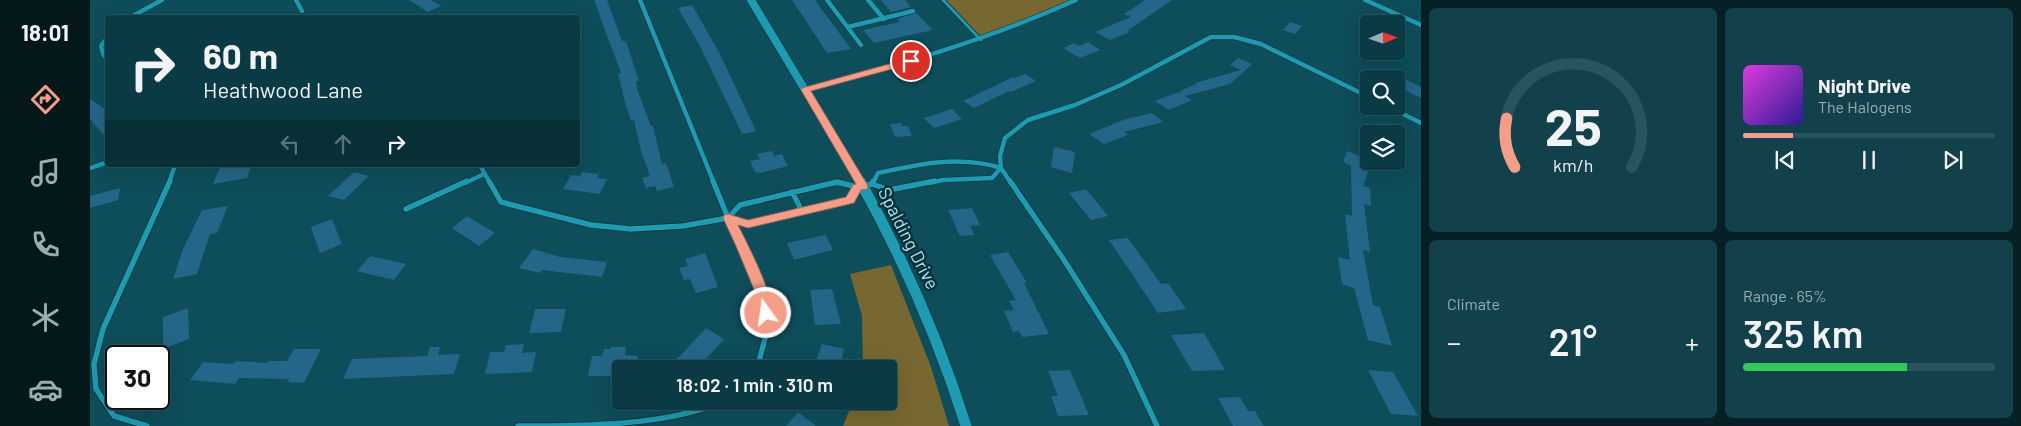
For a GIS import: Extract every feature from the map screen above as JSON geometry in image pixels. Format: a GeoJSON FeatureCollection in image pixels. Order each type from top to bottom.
{"type":"FeatureCollection","features":[{"type":"Feature","properties":{"kind":"main road","name":"Spalding Drive"},"geometry":{"type":"LineString","coordinates":[[751,0],[864,186],[922,299],[957,394],[966,426]]}},
{"type":"Feature","properties":{"kind":"street"},"geometry":{"type":"LineString","coordinates":[[134,15],[162,0]]}},
{"type":"Feature","properties":{"kind":"street"},"geometry":{"type":"LineString","coordinates":[[296,0],[302,11]]}},
{"type":"Feature","properties":{"kind":"street"},"geometry":{"type":"LineString","coordinates":[[640,0],[728,218],[764,299],[768,327],[759,360]]}},
{"type":"Feature","properties":{"kind":"street"},"geometry":{"type":"LineString","coordinates":[[827,0],[862,44]]}},
{"type":"Feature","properties":{"kind":"street"},"geometry":{"type":"LineString","coordinates":[[868,0],[884,19]]}},
{"type":"Feature","properties":{"kind":"street"},"geometry":{"type":"LineString","coordinates":[[805,90],[981,40],[1042,17],[1076,0]]}},
{"type":"Feature","properties":{"kind":"street"},"geometry":{"type":"LineString","coordinates":[[1365,0],[1421,25]]}},
{"type":"Feature","properties":{"kind":"street"},"geometry":{"type":"LineString","coordinates":[[848,28],[913,11]]}},
{"type":"Feature","properties":{"kind":"street"},"geometry":{"type":"LineString","coordinates":[[1157,426],[1124,356],[1064,260],[1001,168],[1000,156],[1005,138],[1028,120],[1075,105],[1121,85],[1211,37],[1234,37],[1261,44],[1360,93]]}},
{"type":"Feature","properties":{"kind":"street"},"geometry":{"type":"LineString","coordinates":[[105,40],[100,46],[105,56]]}},
{"type":"Feature","properties":{"kind":"street"},"geometry":{"type":"LineString","coordinates":[[1405,115],[1421,123]]}},
{"type":"Feature","properties":{"kind":"street"},"geometry":{"type":"LineString","coordinates":[[481,167],[501,202],[591,226],[631,229],[670,227],[728,218],[748,224],[850,200],[878,172],[933,163],[985,161],[1001,168]]}},
{"type":"Feature","properties":{"kind":"street"},"geometry":{"type":"LineString","coordinates":[[90,168],[105,163]]}},
{"type":"Feature","properties":{"kind":"street"},"geometry":{"type":"LineString","coordinates":[[147,426],[114,416],[96,389],[94,364],[104,329],[171,179],[174,167]]}},
{"type":"Feature","properties":{"kind":"street"},"geometry":{"type":"LineString","coordinates":[[728,218],[740,205],[837,182],[889,190],[943,180],[992,178],[1001,168]]}},
{"type":"Feature","properties":{"kind":"street"},"geometry":{"type":"LineString","coordinates":[[406,209],[484,174]]}},
{"type":"Feature","properties":{"kind":"street"},"geometry":{"type":"LineString","coordinates":[[792,192],[802,211]]}},
{"type":"Feature","properties":{"kind":"street"},"geometry":{"type":"LineString","coordinates":[[518,426],[645,425],[684,420],[714,410]]}},
{"type":"Feature","properties":{"kind":"lane"},"geometry":{"type":"LineString","coordinates":[[943,0],[981,40]]}},
{"type":"Feature","properties":{"kind":"shaded area"},"geometry":{"type":"Polygon","coordinates":[[[943,0],[1076,0],[1041,17],[981,40],[943,0]]]}},
{"type":"Feature","properties":{"kind":"shaded area"},"geometry":{"type":"Polygon","coordinates":[[[891,265],[931,367],[949,426],[843,426],[849,410],[897,410],[897,360],[863,360],[862,316],[850,274],[891,265]]]}},
{"type":"Feature","properties":{"kind":"building"},"geometry":{"type":"Polygon","coordinates":[[[409,0],[431,0],[441,6],[428,12],[409,0]]]}},
{"type":"Feature","properties":{"kind":"building"},"geometry":{"type":"Polygon","coordinates":[[[594,0],[607,0],[622,41],[626,41],[639,81],[636,81],[637,89],[651,126],[653,126],[662,164],[666,163],[674,187],[657,191],[655,186],[646,188],[642,178],[650,176],[641,151],[634,120],[631,121],[625,102],[618,74],[621,73],[594,0]]]}},
{"type":"Feature","properties":{"kind":"building"},"geometry":{"type":"Polygon","coordinates":[[[792,0],[815,0],[851,49],[827,53],[792,0]]]}},
{"type":"Feature","properties":{"kind":"building"},"geometry":{"type":"Polygon","coordinates":[[[881,0],[905,0],[911,7],[891,12],[881,0]]]}},
{"type":"Feature","properties":{"kind":"building"},"geometry":{"type":"Polygon","coordinates":[[[1145,0],[1172,0],[1127,31],[1130,32],[1110,40],[1095,32],[1131,17],[1124,14],[1145,0]]]}},
{"type":"Feature","properties":{"kind":"building"},"geometry":{"type":"Polygon","coordinates":[[[692,5],[720,54],[756,131],[742,134],[700,46],[678,8],[692,5]]]}},
{"type":"Feature","properties":{"kind":"building"},"geometry":{"type":"Polygon","coordinates":[[[916,13],[933,30],[874,43],[863,30],[900,22],[897,19],[916,13]]]}},
{"type":"Feature","properties":{"kind":"building"},"geometry":{"type":"Polygon","coordinates":[[[1290,22],[1302,26],[1295,34],[1283,30],[1290,22]]]}},
{"type":"Feature","properties":{"kind":"building"},"geometry":{"type":"Polygon","coordinates":[[[1088,42],[1100,50],[1080,58],[1063,48],[1074,43],[1079,46],[1088,42]]]}},
{"type":"Feature","properties":{"kind":"building"},"geometry":{"type":"Polygon","coordinates":[[[1238,58],[1252,64],[1230,84],[1185,96],[1192,100],[1169,110],[1155,101],[1178,92],[1181,94],[1180,91],[1195,83],[1241,70],[1230,65],[1238,58]]]}},
{"type":"Feature","properties":{"kind":"building"},"geometry":{"type":"Polygon","coordinates":[[[1025,74],[1036,81],[1011,92],[1009,91],[974,108],[963,101],[1013,77],[1025,74]]]}},
{"type":"Feature","properties":{"kind":"building"},"geometry":{"type":"Polygon","coordinates":[[[1405,79],[1421,87],[1421,98],[1405,90],[1405,79]]]}},
{"type":"Feature","properties":{"kind":"building"},"geometry":{"type":"Polygon","coordinates":[[[90,99],[105,109],[105,136],[90,119],[90,99]]]}},
{"type":"Feature","properties":{"kind":"building"},"geometry":{"type":"Polygon","coordinates":[[[952,109],[962,119],[934,128],[924,118],[952,109]]]}},
{"type":"Feature","properties":{"kind":"building"},"geometry":{"type":"Polygon","coordinates":[[[1152,113],[1163,122],[1124,132],[1128,135],[1104,144],[1089,134],[1126,119],[1152,113]]]}},
{"type":"Feature","properties":{"kind":"building"},"geometry":{"type":"Polygon","coordinates":[[[901,123],[902,126],[908,126],[912,136],[895,137],[890,124],[901,123]]]}},
{"type":"Feature","properties":{"kind":"building"},"geometry":{"type":"Polygon","coordinates":[[[1054,147],[1075,152],[1072,173],[1051,167],[1054,147]]]}},
{"type":"Feature","properties":{"kind":"building"},"geometry":{"type":"Polygon","coordinates":[[[772,151],[774,156],[782,154],[788,166],[760,173],[755,172],[750,161],[760,159],[757,154],[772,151]]]}},
{"type":"Feature","properties":{"kind":"building"},"geometry":{"type":"Polygon","coordinates":[[[1347,151],[1360,156],[1360,170],[1369,170],[1363,186],[1370,188],[1371,206],[1364,204],[1370,252],[1363,250],[1373,305],[1380,307],[1392,346],[1368,340],[1354,288],[1342,284],[1338,257],[1350,260],[1345,214],[1352,216],[1351,166],[1343,162],[1347,151]]]}},
{"type":"Feature","properties":{"kind":"building"},"geometry":{"type":"Polygon","coordinates":[[[220,167],[250,167],[247,178],[213,184],[220,167]]]}},
{"type":"Feature","properties":{"kind":"building"},"geometry":{"type":"Polygon","coordinates":[[[354,172],[369,176],[344,200],[328,196],[354,172]]]}},
{"type":"Feature","properties":{"kind":"building"},"geometry":{"type":"Polygon","coordinates":[[[582,172],[599,174],[597,178],[607,179],[600,194],[563,189],[571,175],[580,176],[582,172]]]}},
{"type":"Feature","properties":{"kind":"building"},"geometry":{"type":"Polygon","coordinates":[[[120,188],[118,200],[90,208],[90,196],[120,188]]]}},
{"type":"Feature","properties":{"kind":"building"},"geometry":{"type":"Polygon","coordinates":[[[1086,189],[1108,216],[1091,220],[1069,193],[1086,189]]]}},
{"type":"Feature","properties":{"kind":"building"},"geometry":{"type":"Polygon","coordinates":[[[228,206],[217,233],[210,234],[197,274],[173,279],[183,249],[202,210],[228,206]]]}},
{"type":"Feature","properties":{"kind":"building"},"geometry":{"type":"Polygon","coordinates":[[[972,208],[980,225],[970,226],[975,235],[960,236],[948,210],[972,208]]]}},
{"type":"Feature","properties":{"kind":"building"},"geometry":{"type":"Polygon","coordinates":[[[467,216],[495,233],[479,246],[452,228],[467,216]]]}},
{"type":"Feature","properties":{"kind":"building"},"geometry":{"type":"Polygon","coordinates":[[[332,219],[342,244],[320,253],[311,227],[332,219]]]}},
{"type":"Feature","properties":{"kind":"building"},"geometry":{"type":"Polygon","coordinates":[[[826,235],[833,250],[794,260],[787,243],[826,235]]]}},
{"type":"Feature","properties":{"kind":"building"},"geometry":{"type":"Polygon","coordinates":[[[1128,238],[1161,284],[1168,283],[1186,309],[1158,313],[1109,240],[1128,238]]]}},
{"type":"Feature","properties":{"kind":"building"},"geometry":{"type":"Polygon","coordinates":[[[533,249],[560,257],[607,262],[602,277],[542,270],[540,273],[519,268],[533,249]]]}},
{"type":"Feature","properties":{"kind":"building"},"geometry":{"type":"Polygon","coordinates":[[[1008,252],[1027,283],[1024,283],[1049,334],[1022,337],[1019,331],[1013,332],[1004,311],[1014,310],[1009,301],[1016,300],[990,255],[1008,252]]]}},
{"type":"Feature","properties":{"kind":"building"},"geometry":{"type":"Polygon","coordinates":[[[705,253],[718,287],[696,293],[690,279],[684,280],[679,268],[688,266],[685,259],[705,253]]]}},
{"type":"Feature","properties":{"kind":"building"},"geometry":{"type":"Polygon","coordinates":[[[370,256],[406,264],[394,280],[357,271],[370,256]]]}},
{"type":"Feature","properties":{"kind":"building"},"geometry":{"type":"Polygon","coordinates":[[[832,289],[841,324],[815,325],[810,290],[832,289]]]}},
{"type":"Feature","properties":{"kind":"building"},"geometry":{"type":"Polygon","coordinates":[[[188,308],[189,339],[170,346],[163,345],[163,317],[188,308]]]}},
{"type":"Feature","properties":{"kind":"building"},"geometry":{"type":"Polygon","coordinates":[[[535,309],[566,309],[561,332],[529,333],[535,309]]]}},
{"type":"Feature","properties":{"kind":"building"},"geometry":{"type":"Polygon","coordinates":[[[706,328],[724,339],[705,360],[677,359],[706,328]]]}},
{"type":"Feature","properties":{"kind":"building"},"geometry":{"type":"Polygon","coordinates":[[[1204,333],[1225,370],[1192,371],[1171,335],[1204,333]]]}},
{"type":"Feature","properties":{"kind":"building"},"geometry":{"type":"Polygon","coordinates":[[[524,344],[522,353],[536,352],[532,372],[485,374],[490,352],[504,352],[506,345],[524,344]]]}},
{"type":"Feature","properties":{"kind":"building"},"geometry":{"type":"Polygon","coordinates":[[[822,344],[844,349],[841,360],[816,360],[822,344]]]}},
{"type":"Feature","properties":{"kind":"building"},"geometry":{"type":"Polygon","coordinates":[[[430,347],[440,347],[438,355],[460,354],[454,374],[343,379],[352,359],[427,356],[430,347]]]}},
{"type":"Feature","properties":{"kind":"building"},"geometry":{"type":"Polygon","coordinates":[[[611,347],[626,347],[625,355],[638,356],[637,360],[612,360],[612,376],[588,376],[592,356],[602,356],[604,349],[611,349],[611,347]]]}},
{"type":"Feature","properties":{"kind":"building"},"geometry":{"type":"Polygon","coordinates":[[[294,349],[321,349],[304,383],[288,382],[289,379],[239,378],[235,384],[190,380],[203,362],[233,364],[236,361],[267,363],[268,361],[287,361],[294,349]]]}},
{"type":"Feature","properties":{"kind":"building"},"geometry":{"type":"Polygon","coordinates":[[[1070,370],[1089,415],[1058,416],[1051,396],[1058,396],[1048,371],[1070,370]]]}},
{"type":"Feature","properties":{"kind":"building"},"geometry":{"type":"Polygon","coordinates":[[[1368,370],[1393,372],[1418,416],[1391,414],[1368,370]]]}},
{"type":"Feature","properties":{"kind":"building"},"geometry":{"type":"Polygon","coordinates":[[[1240,397],[1248,411],[1255,411],[1264,426],[1233,426],[1218,398],[1240,397]]]}},
{"type":"Feature","properties":{"kind":"building"},"geometry":{"type":"Polygon","coordinates":[[[798,412],[816,426],[786,426],[798,412]]]}},
{"type":"Feature","properties":{"kind":"route"},"geometry":{"type":"LineString","coordinates":[[766,313],[764,299],[728,218],[748,224],[850,200],[857,187],[863,186],[805,90],[911,61]]}}]}
